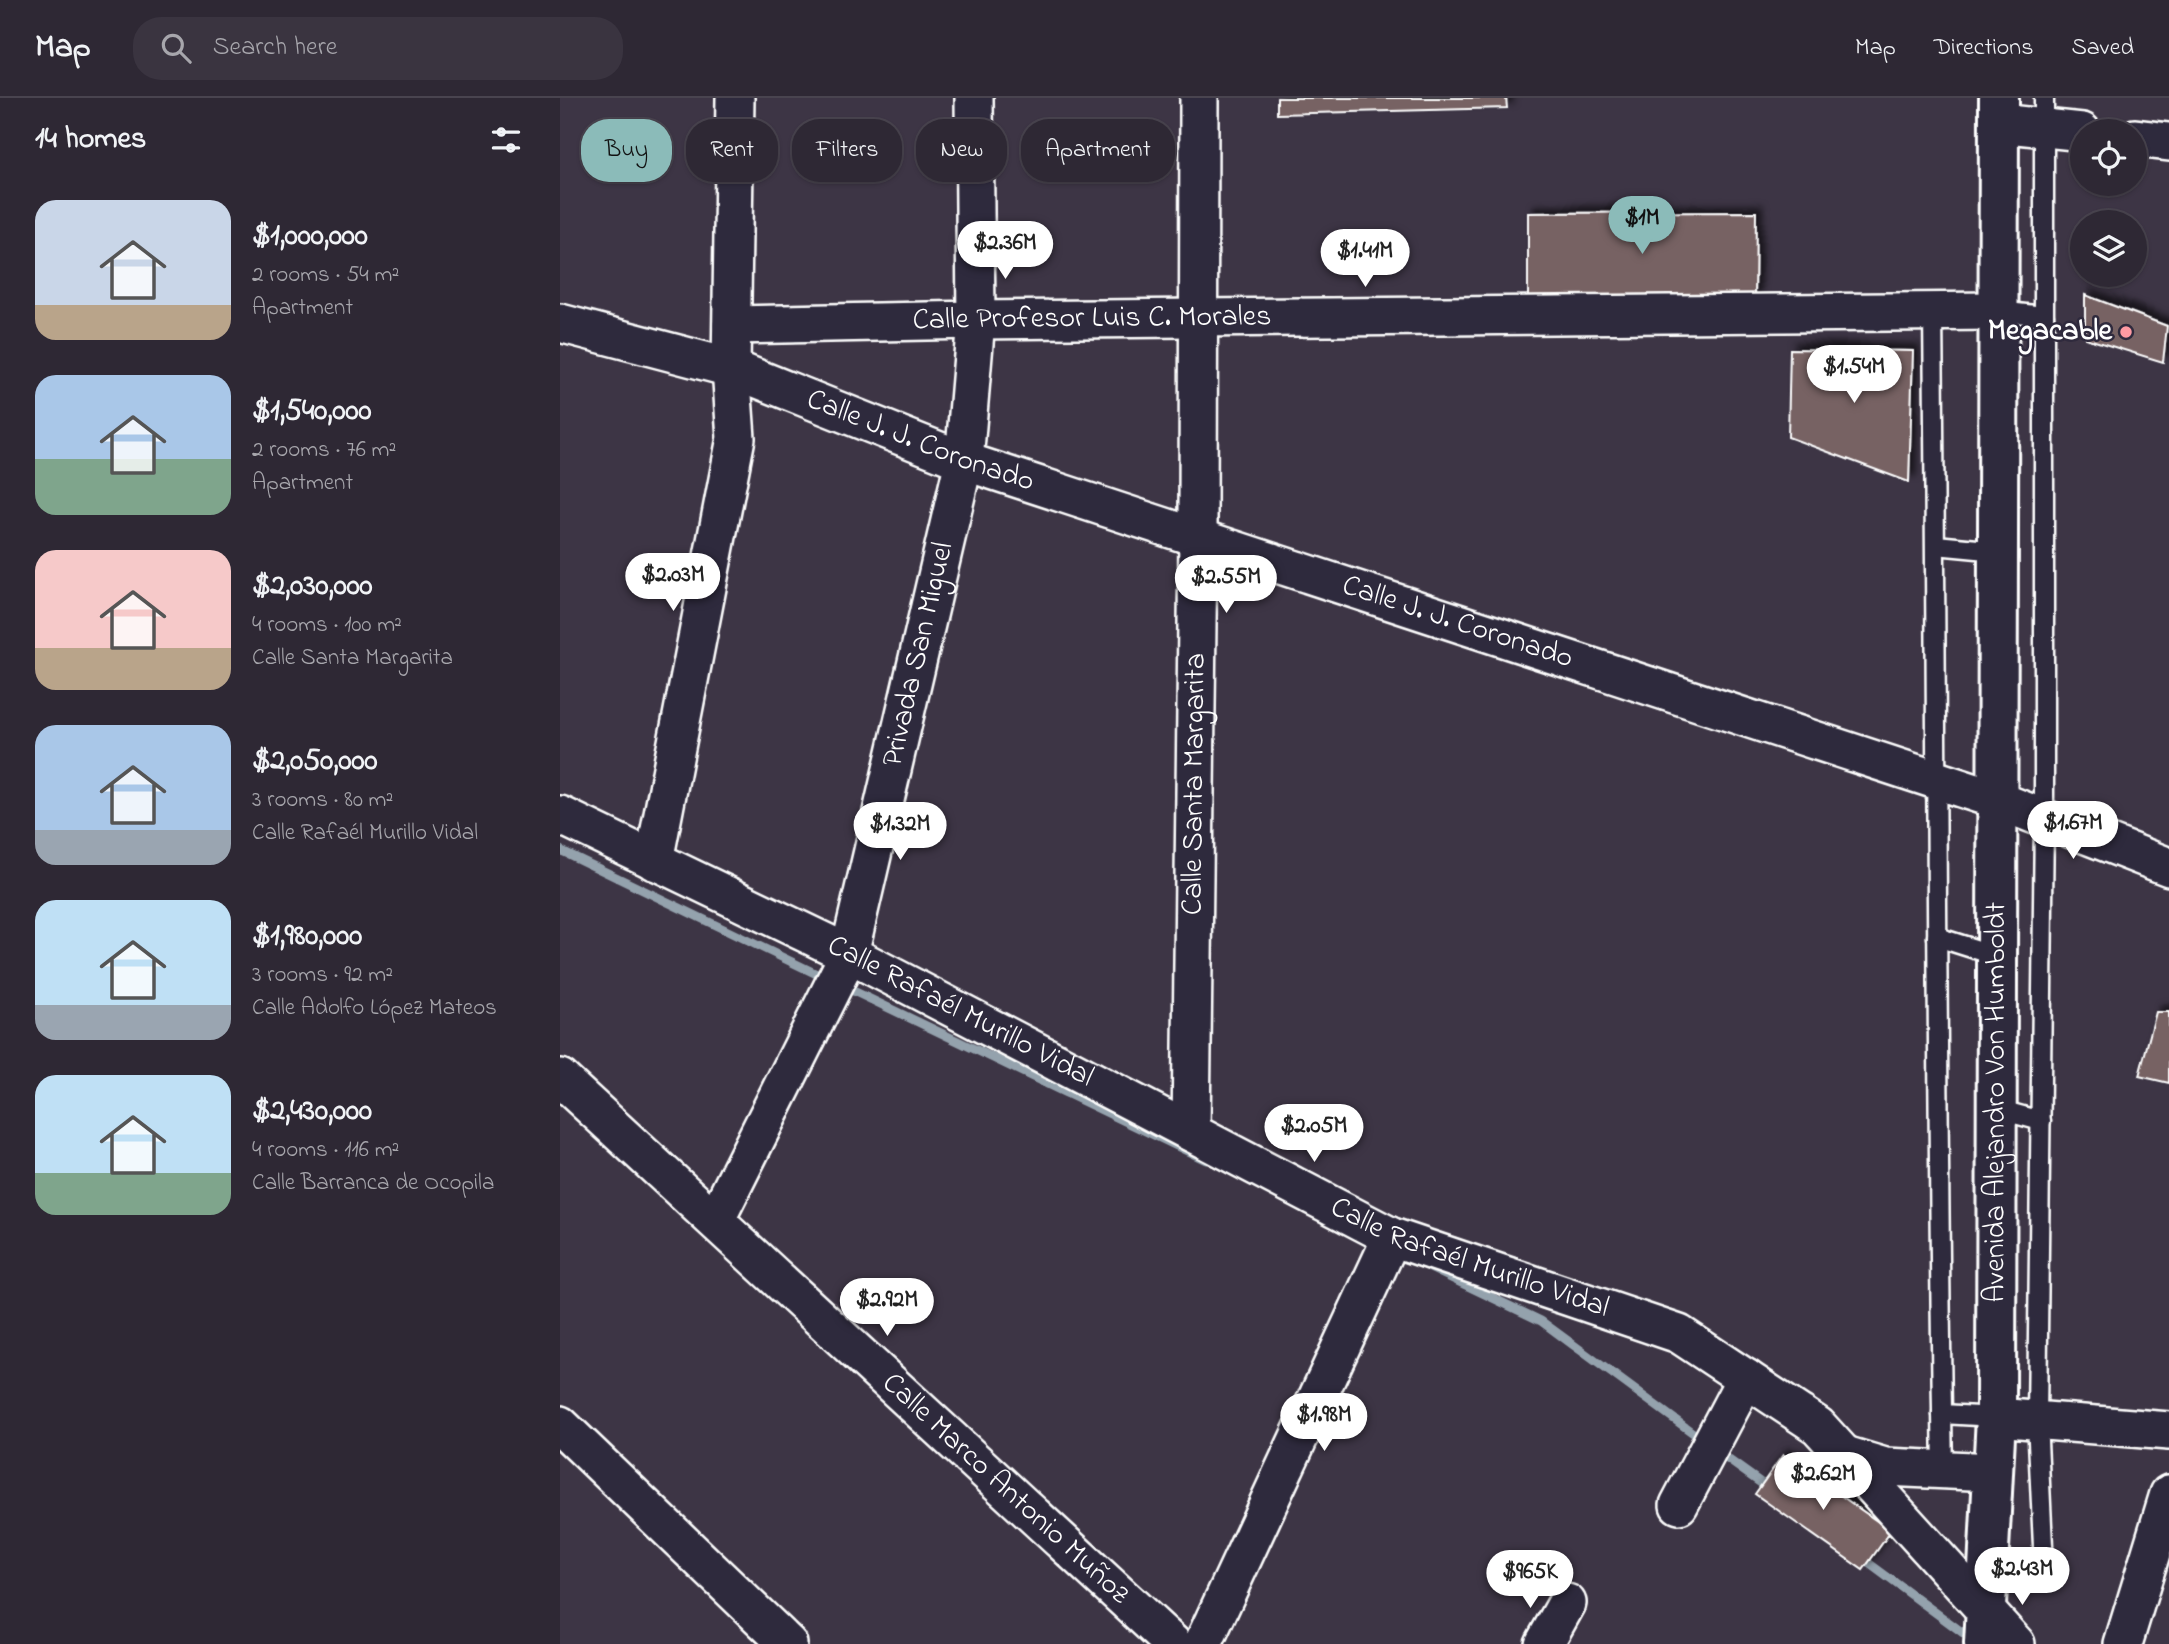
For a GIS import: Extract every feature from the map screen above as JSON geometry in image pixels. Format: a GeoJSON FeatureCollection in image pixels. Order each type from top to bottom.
{"type":"FeatureCollection","features":[{"type":"Feature","properties":{"kind":"main road","name":"Avenida Alejandro Von Humboldt"},"geometry":{"type":"LineString","coordinates":[[1984,1626],[1996,1417],[1999,110]]}},
{"type":"Feature","properties":{"kind":"street"},"geometry":{"type":"LineString","coordinates":[[654,861],[736,438],[731,368],[736,98]]}},
{"type":"Feature","properties":{"kind":"street","name":"Privada San Miguel"},"geometry":{"type":"LineString","coordinates":[[716,1219],[849,954],[964,461],[976,320],[974,98]]}},
{"type":"Feature","properties":{"kind":"street","name":"Calle Santa Margarita"},"geometry":{"type":"LineString","coordinates":[[1191,1132],[1198,538],[1199,98]]}},
{"type":"Feature","properties":{"kind":"street"},"geometry":{"type":"LineString","coordinates":[[1999,110],[2044,113],[2070,126]]}},
{"type":"Feature","properties":{"kind":"street"},"geometry":{"type":"LineString","coordinates":[[2147,139],[2169,142]]}},
{"type":"Feature","properties":{"kind":"street","name":"Calle Profesor Luis C. Morales"},"geometry":{"type":"LineString","coordinates":[[732,325],[976,320],[1998,311]]}},
{"type":"Feature","properties":{"kind":"street","name":"Calle J. J. Coronado"},"geometry":{"type":"LineString","coordinates":[[560,323],[731,368],[964,461],[1997,800],[2169,867]]}},
{"type":"Feature","properties":{"kind":"street","name":"Calle Rafaél Murillo Vidal"},"geometry":{"type":"LineString","coordinates":[[560,815],[849,954],[1392,1237],[1679,1334],[1818,1426],[1845,1455],[1984,1626],[2016,1644]]}},
{"type":"Feature","properties":{"kind":"street","name":"Calle Marco Antonio Muñoz"},"geometry":{"type":"LineString","coordinates":[[560,1078],[716,1219],[1173,1644]]}},
{"type":"Feature","properties":{"kind":"street"},"geometry":{"type":"LineString","coordinates":[[1203,1644],[1392,1237]]}},
{"type":"Feature","properties":{"kind":"street"},"geometry":{"type":"LineString","coordinates":[[1679,1505],[1746,1378]]}},
{"type":"Feature","properties":{"kind":"street"},"geometry":{"type":"LineString","coordinates":[[1996,1417],[2169,1431]]}},
{"type":"Feature","properties":{"kind":"street"},"geometry":{"type":"LineString","coordinates":[[560,1424],[788,1644]]}},
{"type":"Feature","properties":{"kind":"street"},"geometry":{"type":"LineString","coordinates":[[1845,1455],[1885,1467],[1993,1472]]}},
{"type":"Feature","properties":{"kind":"street"},"geometry":{"type":"LineString","coordinates":[[2123,1644],[2169,1494]]}},
{"type":"Feature","properties":{"kind":"street"},"geometry":{"type":"LineString","coordinates":[[1544,1644],[1567,1603]]}},
{"type":"Feature","properties":{"kind":"lane"},"geometry":{"type":"LineString","coordinates":[[1987,1558],[2044,1567],[2037,1420],[2044,818],[2044,113]]}},
{"type":"Feature","properties":{"kind":"lane"},"geometry":{"type":"LineString","coordinates":[[1933,311],[1942,1471]]}},
{"type":"Feature","properties":{"kind":"lane"},"geometry":{"type":"LineString","coordinates":[[1998,311],[2044,316]]}},
{"type":"Feature","properties":{"kind":"lane"},"geometry":{"type":"LineString","coordinates":[[1936,545],[1998,551]]}},
{"type":"Feature","properties":{"kind":"lane"},"geometry":{"type":"LineString","coordinates":[[1937,937],[1997,957]]}},
{"type":"Feature","properties":{"kind":"lane"},"geometry":{"type":"LineString","coordinates":[[1997,1109],[2041,1121]]}},
{"type":"Feature","properties":{"kind":"lane"},"geometry":{"type":"LineString","coordinates":[[1941,1414],[1996,1417]]}},
{"type":"Feature","properties":{"kind":"building"},"geometry":{"type":"Polygon","coordinates":[[[1277,98],[1506,98],[1507,108],[1277,114],[1277,98]]]}},
{"type":"Feature","properties":{"kind":"building"},"geometry":{"type":"Polygon","coordinates":[[[1756,212],[1755,299],[1528,300],[1528,213],[1756,212]]]}},
{"type":"Feature","properties":{"kind":"building","name":"Megacable"},"geometry":{"type":"Polygon","coordinates":[[[2085,295],[2167,326],[2163,362],[2085,338],[2085,295]]]}},
{"type":"Feature","properties":{"kind":"building"},"geometry":{"type":"Polygon","coordinates":[[[1790,349],[1913,351],[1909,482],[1788,437],[1790,349]]]}},
{"type":"Feature","properties":{"kind":"building"},"geometry":{"type":"Polygon","coordinates":[[[2156,1012],[2169,1012],[2169,1083],[2139,1076],[2156,1012]]]}},
{"type":"Feature","properties":{"kind":"building"},"geometry":{"type":"Polygon","coordinates":[[[1783,1455],[1891,1531],[1863,1570],[1755,1494],[1783,1455]]]}},
{"type":"Feature","properties":{"kind":"waterway"},"geometry":{"type":"LineString","coordinates":[[560,850],[827,979]]}},
{"type":"Feature","properties":{"kind":"waterway"},"geometry":{"type":"LineString","coordinates":[[843,986],[1206,1160]]}},
{"type":"Feature","properties":{"kind":"waterway"},"geometry":{"type":"LineString","coordinates":[[1430,1268],[1541,1321],[1704,1441]]}},
{"type":"Feature","properties":{"kind":"waterway"},"geometry":{"type":"LineString","coordinates":[[1715,1450],[1772,1491]]}},
{"type":"Feature","properties":{"kind":"waterway"},"geometry":{"type":"LineString","coordinates":[[1859,1556],[1974,1641]]}},
{"type":"Feature","properties":{"kind":"place","name":"Megacable"},"geometry":{"type":"Point","coordinates":[2126,332]}}]}
